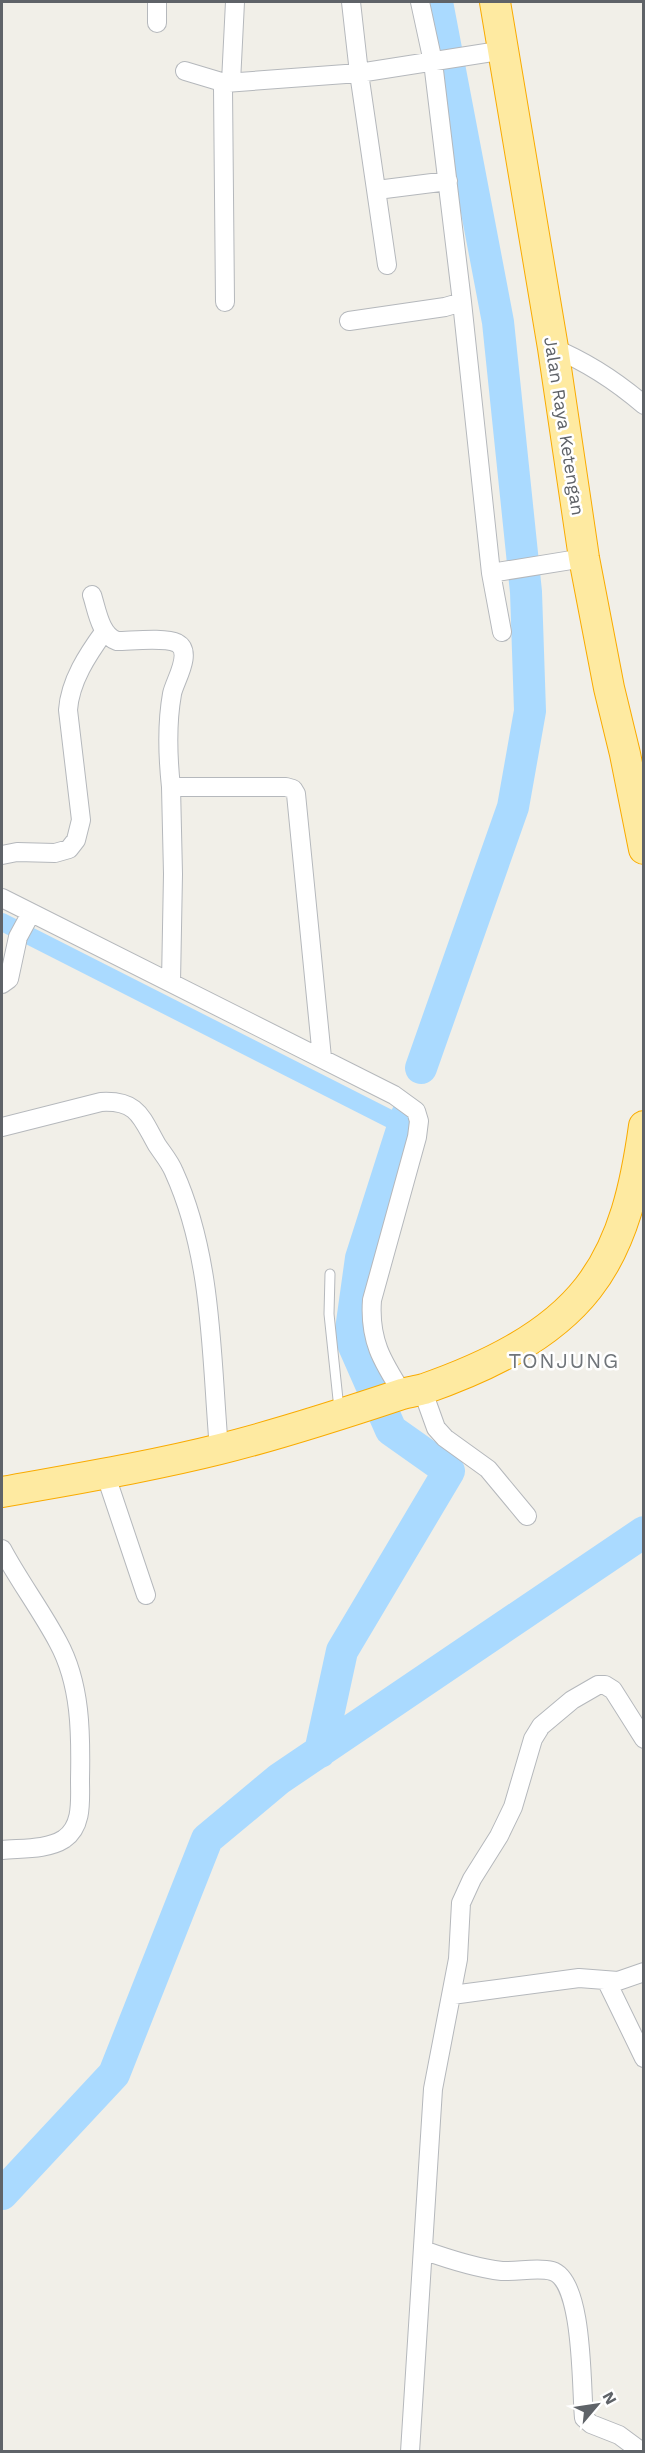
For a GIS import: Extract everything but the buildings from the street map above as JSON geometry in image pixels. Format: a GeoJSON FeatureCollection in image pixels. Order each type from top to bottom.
{"type":"FeatureCollection","features":[{"type":"Feature","properties":{"kind":"highway","name":"Jalan Raya Ketengan"},"geometry":{"type":"LineString","coordinates":[[495,2],[505,50],[553,348],[584,558],[609,688],[634,754],[644,849]]}},
{"type":"Feature","properties":{"kind":"highway"},"geometry":{"type":"LineString","coordinates":[[2,1492],[219,1449],[406,1394],[473,1369],[523,1344],[558,1320],[587,1289],[613,1248],[629,1201],[644,1126]]}},
{"type":"Feature","properties":{"kind":"street"},"geometry":{"type":"LineString","coordinates":[[157,2],[157,23]]}},
{"type":"Feature","properties":{"kind":"street"},"geometry":{"type":"LineString","coordinates":[[225,302],[223,88],[228,82],[235,2]]}},
{"type":"Feature","properties":{"kind":"street"},"geometry":{"type":"LineString","coordinates":[[351,2],[387,265]]}},
{"type":"Feature","properties":{"kind":"street"},"geometry":{"type":"LineString","coordinates":[[420,2],[436,61],[491,573],[502,632]]}},
{"type":"Feature","properties":{"kind":"street"},"geometry":{"type":"LineString","coordinates":[[185,71],[228,82],[359,73],[505,50]]}},
{"type":"Feature","properties":{"kind":"street"},"geometry":{"type":"LineString","coordinates":[[376,190],[448,181]]}},
{"type":"Feature","properties":{"kind":"street"},"geometry":{"type":"LineString","coordinates":[[349,321],[445,307],[462,302]]}},
{"type":"Feature","properties":{"kind":"street"},"geometry":{"type":"LineString","coordinates":[[553,348],[573,356],[598,371],[644,405]]}},
{"type":"Feature","properties":{"kind":"street"},"geometry":{"type":"LineString","coordinates":[[491,573],[584,558]]}},
{"type":"Feature","properties":{"kind":"street"},"geometry":{"type":"LineString","coordinates":[[92,595],[105,632],[110,639],[164,641],[177,643],[182,648],[184,661],[171,695],[168,765],[171,787],[173,874],[171,982]]}},
{"type":"Feature","properties":{"kind":"street"},"geometry":{"type":"LineString","coordinates":[[2,855],[17,852],[55,853],[69,849],[76,840],[81,820],[68,710],[69,696],[88,654],[105,632]]}},
{"type":"Feature","properties":{"kind":"street"},"geometry":{"type":"LineString","coordinates":[[171,787],[286,787],[293,789],[296,794],[322,1058]]}},
{"type":"Feature","properties":{"kind":"street"},"geometry":{"type":"LineString","coordinates":[[2,898],[29,916],[171,982],[322,1058],[416,1111],[419,1120],[417,1137],[372,1300],[370,1323],[383,1364],[406,1394],[445,1438],[488,1470],[516,1500],[527,1516]]}},
{"type":"Feature","properties":{"kind":"street"},"geometry":{"type":"LineString","coordinates":[[2,984],[9,979],[18,937],[29,916]]}},
{"type":"Feature","properties":{"kind":"street"},"geometry":{"type":"LineString","coordinates":[[2,1127],[101,1102],[117,1101],[128,1104],[146,1125],[173,1171],[194,1233],[204,1274],[219,1449]]}},
{"type":"Feature","properties":{"kind":"street"},"geometry":{"type":"LineString","coordinates":[[105,1473],[146,1595]]}},
{"type":"Feature","properties":{"kind":"street"},"geometry":{"type":"LineString","coordinates":[[2,1549],[59,1643],[75,1687],[81,1732],[80,1806],[76,1826],[63,1839],[44,1846],[2,1851]]}},
{"type":"Feature","properties":{"kind":"street"},"geometry":{"type":"LineString","coordinates":[[410,2451],[433,2089],[458,1959],[462,1903],[472,1879],[499,1836],[513,1807],[533,1739],[541,1726],[572,1700],[598,1685],[605,1684],[613,1690],[644,1739]]}},
{"type":"Feature","properties":{"kind":"street"},"geometry":{"type":"LineString","coordinates":[[452,1995],[579,1978],[607,1982],[626,1979],[644,1972]]}},
{"type":"Feature","properties":{"kind":"street"},"geometry":{"type":"LineString","coordinates":[[607,1982],[644,2058]]}},
{"type":"Feature","properties":{"kind":"street"},"geometry":{"type":"LineString","coordinates":[[423,2250],[486,2269],[542,2270],[561,2275],[574,2301],[585,2422],[619,2435],[642,2451]]}},
{"type":"Feature","properties":{"kind":"lane"},"geometry":{"type":"LineString","coordinates":[[330,1274],[329,1314],[349,1412]]}},
{"type":"Feature","properties":{"kind":"waterway"},"geometry":{"type":"LineString","coordinates":[[421,1068],[513,807],[530,711],[526,592],[498,322],[437,2]]}},
{"type":"Feature","properties":{"kind":"waterway"},"geometry":{"type":"LineString","coordinates":[[2,922],[404,1126]]}},
{"type":"Feature","properties":{"kind":"waterway"},"geometry":{"type":"LineString","coordinates":[[320,1752],[342,1651],[449,1471],[391,1430],[350,1337],[361,1258],[406,1117]]}},
{"type":"Feature","properties":{"kind":"waterway"},"geometry":{"type":"LineString","coordinates":[[2,2194],[114,2074],[207,1839],[279,1779],[644,1532]]}},
{"type":"Feature","properties":{"kind":"district","name":"TONJUNG"},"geometry":{"type":"Point","coordinates":[564,1361]}}]}
